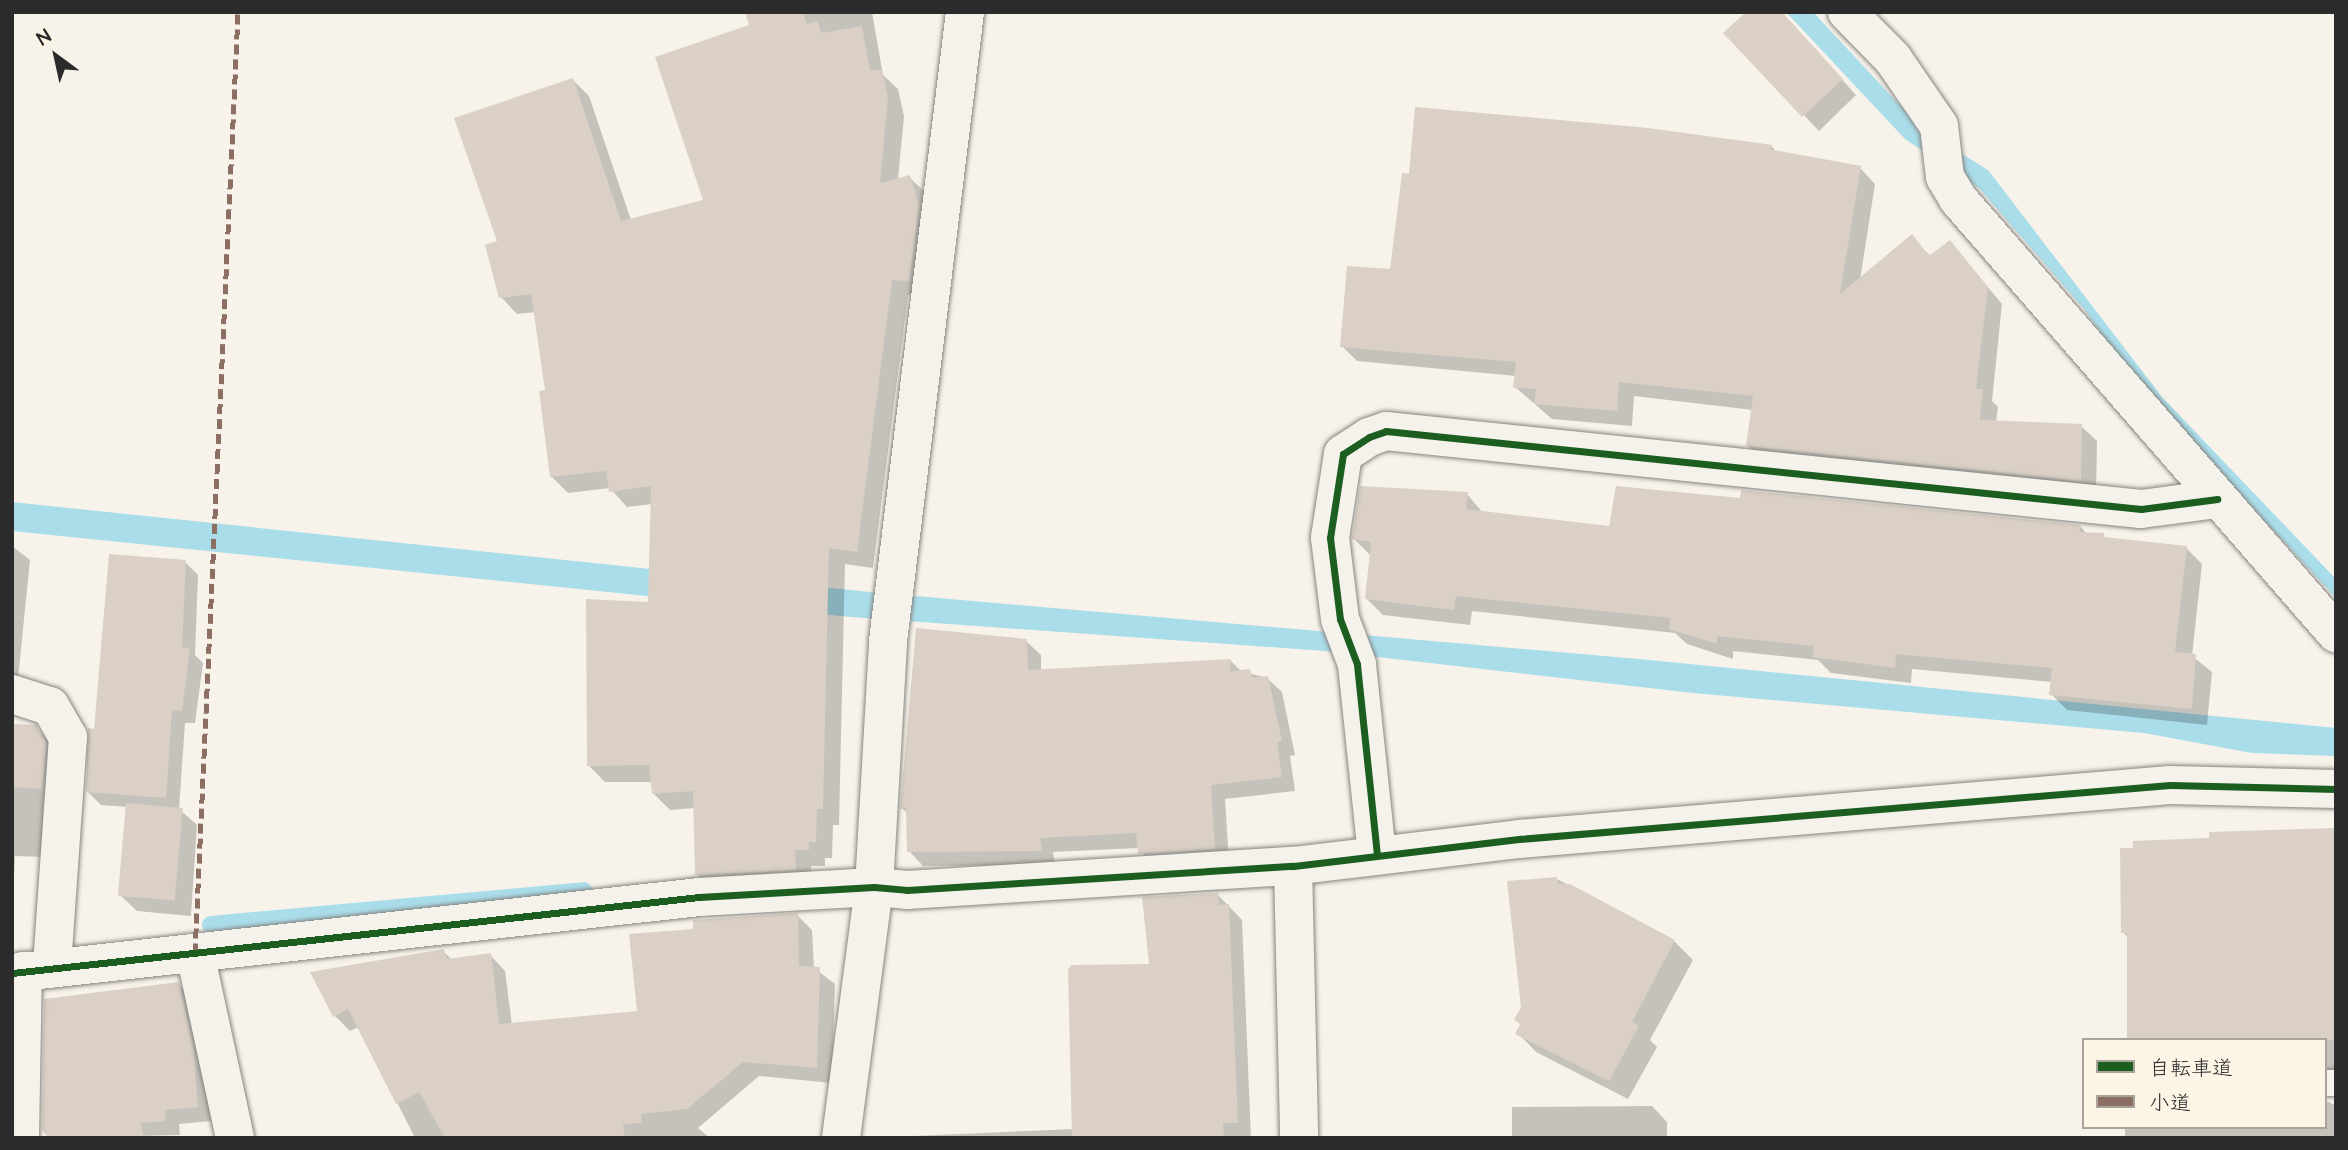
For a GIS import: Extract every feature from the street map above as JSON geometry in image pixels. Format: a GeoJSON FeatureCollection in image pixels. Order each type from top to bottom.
{"type":"FeatureCollection","features":[{"type":"Feature","properties":{"kind":"street"},"geometry":{"type":"LineString","coordinates":[[841,1138],[874,887],[888,641],[965,12]]}},
{"type":"Feature","properties":{"kind":"street"},"geometry":{"type":"LineString","coordinates":[[1847,12],[1893,59],[1939,126],[1945,177],[1958,199],[2058,318],[2336,634]]}},
{"type":"Feature","properties":{"kind":"street"},"geometry":{"type":"LineString","coordinates":[[1377,855],[1357,664],[1340,619],[1330,538],[1343,454],[1386,431],[2141,509],[2217,499]]}},
{"type":"Feature","properties":{"kind":"street"},"geometry":{"type":"LineString","coordinates":[[12,694],[50,706],[68,737],[29,971],[20,1138]]}},
{"type":"Feature","properties":{"kind":"street"},"geometry":{"type":"LineString","coordinates":[[29,971],[699,897],[874,887],[907,890],[1293,866],[1532,837],[2170,785],[2336,789]]}},
{"type":"Feature","properties":{"kind":"street"},"geometry":{"type":"LineString","coordinates":[[1293,866],[1299,1138]]}},
{"type":"Feature","properties":{"kind":"street"},"geometry":{"type":"LineString","coordinates":[[195,953],[235,1138]]}},
{"type":"Feature","properties":{"kind":"water"},"geometry":{"type":"Polygon","coordinates":[[[1786,12],[1813,12],[1922,129],[1988,170],[2162,397],[2336,579],[2336,598],[2140,387],[2084,309],[1979,188],[1905,139],[1786,12]]]}},
{"type":"Feature","properties":{"kind":"water"},"geometry":{"type":"Polygon","coordinates":[[[12,502],[870,592],[1639,659],[2336,728],[2336,756],[2252,753],[2144,733],[1693,693],[1325,651],[851,617],[12,531],[12,502]]]}},
{"type":"Feature","properties":{"kind":"building"},"geometry":{"type":"Polygon","coordinates":[[[745,12],[803,12],[807,24],[818,21],[821,33],[862,26],[870,70],[882,70],[888,98],[880,183],[910,175],[919,206],[909,281],[892,280],[857,552],[829,548],[823,809],[817,809],[816,842],[809,842],[809,850],[795,850],[796,870],[695,875],[693,791],[652,794],[649,765],[587,766],[586,599],[648,602],[651,486],[609,492],[606,471],[550,477],[539,391],[545,390],[531,294],[499,298],[485,245],[497,241],[454,118],[573,78],[621,221],[703,200],[655,57],[749,25],[745,12]]]}},
{"type":"Feature","properties":{"kind":"building"},"geometry":{"type":"Polygon","coordinates":[[[1746,12],[1782,12],[1843,79],[1802,117],[1723,33],[1746,12]]]}},
{"type":"Feature","properties":{"kind":"building"},"geometry":{"type":"Polygon","coordinates":[[[1415,107],[1648,128],[1773,145],[1769,149],[1861,166],[1840,294],[1912,234],[1929,256],[1950,240],[1988,287],[1976,389],[1983,389],[1980,420],[2082,424],[2081,481],[1746,446],[1753,396],[1619,382],[1617,411],[1534,404],[1536,389],[1513,388],[1516,362],[1340,347],[1347,266],[1390,269],[1402,173],[1409,174],[1415,107]]]}},
{"type":"Feature","properties":{"kind":"building"},"geometry":{"type":"Polygon","coordinates":[[[1360,486],[1468,492],[1466,509],[1609,526],[1616,486],[1740,498],[1741,490],[2080,525],[2080,532],[2104,533],[2104,537],[2187,546],[2175,652],[2196,654],[2192,709],[2049,695],[2052,668],[1896,654],[1895,668],[1813,657],[1814,646],[1717,636],[1717,644],[1669,629],[1670,618],[1456,596],[1454,610],[1365,599],[1371,542],[1352,539],[1360,486]]]}},
{"type":"Feature","properties":{"kind":"building"},"geometry":{"type":"Polygon","coordinates":[[[109,554],[186,560],[182,647],[190,648],[182,711],[172,710],[166,798],[86,792],[88,728],[94,729],[109,554]]]}},
{"type":"Feature","properties":{"kind":"building"},"geometry":{"type":"Polygon","coordinates":[[[916,628],[1027,639],[1028,670],[1231,659],[1230,671],[1250,669],[1252,678],[1268,676],[1282,741],[1277,742],[1282,777],[1211,785],[1215,849],[1138,854],[1136,833],[1040,838],[1042,851],[907,852],[906,808],[900,809],[916,628]]]}},
{"type":"Feature","properties":{"kind":"building"},"geometry":{"type":"Polygon","coordinates":[[[12,724],[36,725],[46,742],[42,789],[12,787],[12,724]]]}},
{"type":"Feature","properties":{"kind":"building"},"geometry":{"type":"Polygon","coordinates":[[[126,803],[183,808],[175,901],[118,896],[126,803]]]}},
{"type":"Feature","properties":{"kind":"building"},"geometry":{"type":"Polygon","coordinates":[[[2336,828],[2336,1040],[2127,1038],[2127,933],[2121,933],[2120,848],[2133,848],[2133,841],[2209,838],[2209,832],[2336,828]]]}},
{"type":"Feature","properties":{"kind":"building"},"geometry":{"type":"Polygon","coordinates":[[[1557,877],[1558,884],[1570,884],[1675,940],[1632,1022],[1639,1026],[1609,1081],[1515,1034],[1520,1024],[1514,1020],[1521,1007],[1507,881],[1557,877]]]}},
{"type":"Feature","properties":{"kind":"building"},"geometry":{"type":"Polygon","coordinates":[[[1218,893],[1219,905],[1229,904],[1238,1123],[1223,1123],[1224,1138],[1072,1138],[1068,970],[1071,965],[1149,964],[1142,897],[1218,893]]]}},
{"type":"Feature","properties":{"kind":"building"},"geometry":{"type":"Polygon","coordinates":[[[798,913],[799,966],[820,967],[817,1068],[743,1062],[687,1109],[641,1114],[642,1123],[623,1124],[625,1138],[445,1138],[419,1092],[396,1104],[348,1009],[333,1017],[310,972],[444,949],[447,959],[491,953],[499,1024],[637,1011],[629,934],[693,929],[693,920],[798,913]]]}},
{"type":"Feature","properties":{"kind":"building"},"geometry":{"type":"Polygon","coordinates":[[[179,982],[193,1047],[198,1107],[165,1110],[166,1121],[141,1123],[144,1138],[47,1138],[46,1131],[42,1131],[44,999],[179,982]]]}},
{"type":"Feature","properties":{"kind":"waterway"},"geometry":{"type":"LineString","coordinates":[[211,925],[583,891]]}},
{"type":"Feature","properties":{"kind":"marked path"},"geometry":{"type":"LineString","coordinates":[[195,953],[238,12]]}},
{"type":"Feature","properties":{"kind":"cycle path"},"geometry":{"type":"LineString","coordinates":[[1377,855],[1357,664],[1340,619],[1330,538],[1343,454],[1369,437],[1386,431],[2141,509],[2217,499]]}},
{"type":"Feature","properties":{"kind":"cycle path"},"geometry":{"type":"LineString","coordinates":[[12,973],[699,897],[874,887],[907,890],[1293,866],[1519,839],[2170,785],[2336,789]]}}]}
